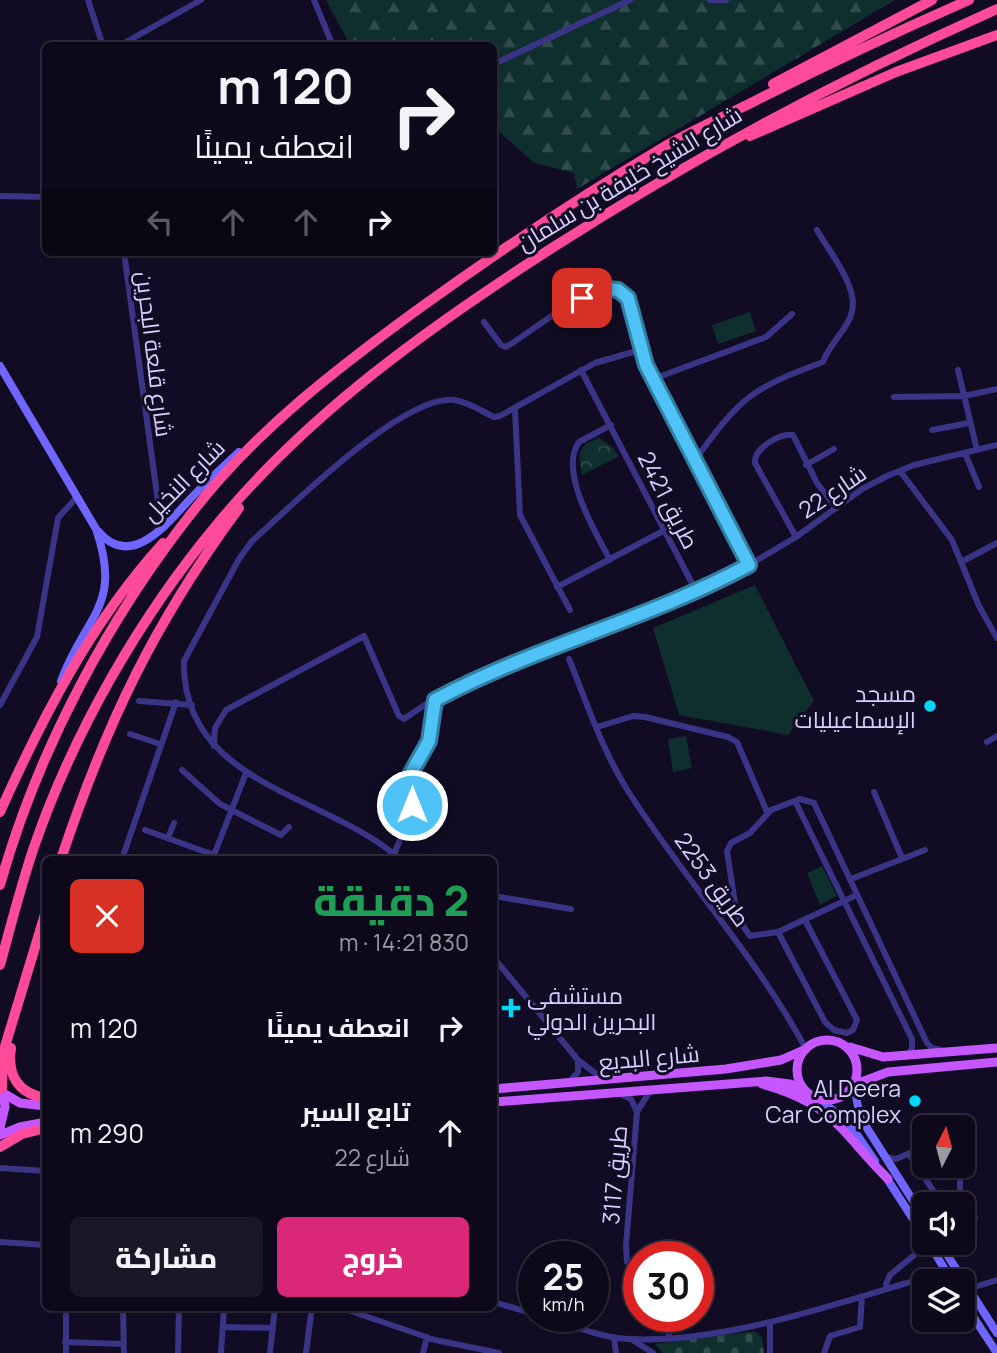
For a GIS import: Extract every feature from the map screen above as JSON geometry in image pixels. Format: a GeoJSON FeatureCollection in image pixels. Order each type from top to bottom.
{"type":"FeatureCollection","features":[{"type":"Feature","properties":{"kind":"highway"},"geometry":{"type":"LineString","coordinates":[[664,146],[932,0]]}},
{"type":"Feature","properties":{"kind":"highway","name":"شارع الشيخ خليفة بن سلمان"},"geometry":{"type":"LineString","coordinates":[[497,255],[664,146],[880,40],[970,0]]}},
{"type":"Feature","properties":{"kind":"highway","name":"شارع الشيخ خليفة بن سلمان"},"geometry":{"type":"LineString","coordinates":[[0,965],[35,845],[77,747],[104,694],[135,640],[200,545],[269,468],[344,398],[457,310],[692,160],[803,100],[997,9]]}},
{"type":"Feature","properties":{"kind":"highway"},"geometry":{"type":"LineString","coordinates":[[692,160],[895,72],[997,35]]}},
{"type":"Feature","properties":{"kind":"highway","name":"شارع الشيخ خليفة بن سلمان"},"geometry":{"type":"LineString","coordinates":[[0,885],[31,793],[67,714],[110,635],[151,569],[198,505],[260,439],[329,376],[495,256]]}},
{"type":"Feature","properties":{"kind":"highway"},"geometry":{"type":"LineString","coordinates":[[62,856],[111,722],[137,667],[209,549],[269,468]]}},
{"type":"Feature","properties":{"kind":"highway"},"geometry":{"type":"LineString","coordinates":[[0,812],[57,697],[108,611],[138,570],[198,505]]}},
{"type":"Feature","properties":{"kind":"highway"},"geometry":{"type":"LineString","coordinates":[[2,1089],[3,1053],[42,924]]}},
{"type":"Feature","properties":{"kind":"highway"},"geometry":{"type":"LineString","coordinates":[[18,1003],[9,1060],[11,1075],[27,1093],[42,1097]]}},
{"type":"Feature","properties":{"kind":"highway"},"geometry":{"type":"LineString","coordinates":[[0,1147],[22,1134],[42,1129]]}},
{"type":"Feature","properties":{"kind":"main road"},"geometry":{"type":"LineString","coordinates":[[997,1048],[907,1056],[874,1055],[845,1045],[821,1043],[806,1049],[795,1068],[802,1089],[816,1097],[835,1098],[855,1085],[888,1072],[997,1062]]}},
{"type":"Feature","properties":{"kind":"main road"},"geometry":{"type":"LineString","coordinates":[[845,1045],[859,1065],[855,1085]]}},
{"type":"Feature","properties":{"kind":"main road","name":"شارع البديع"},"geometry":{"type":"LineString","coordinates":[[497,1089],[761,1064],[781,1060],[806,1049]]}},
{"type":"Feature","properties":{"kind":"main road"},"geometry":{"type":"LineString","coordinates":[[750,1082],[789,1092],[825,1111],[844,1128],[888,1180]]}},
{"type":"Feature","properties":{"kind":"main road","name":"شارع البديع"},"geometry":{"type":"LineString","coordinates":[[497,1102],[750,1082],[780,1082],[802,1089]]}},
{"type":"Feature","properties":{"kind":"main road"},"geometry":{"type":"LineString","coordinates":[[2,1089],[20,1104],[42,1106]]}},
{"type":"Feature","properties":{"kind":"main road"},"geometry":{"type":"LineString","coordinates":[[0,1128],[5,1107],[2,1089]]}},
{"type":"Feature","properties":{"kind":"main road"},"geometry":{"type":"LineString","coordinates":[[0,1135],[20,1126],[42,1123]]}},
{"type":"Feature","properties":{"kind":"street"},"geometry":{"type":"LineString","coordinates":[[88,0],[102,42]]}},
{"type":"Feature","properties":{"kind":"street"},"geometry":{"type":"LineString","coordinates":[[126,42],[201,0]]}},
{"type":"Feature","properties":{"kind":"street"},"geometry":{"type":"LineString","coordinates":[[314,0],[331,42]]}},
{"type":"Feature","properties":{"kind":"street"},"geometry":{"type":"LineString","coordinates":[[497,63],[630,0]]}},
{"type":"Feature","properties":{"kind":"street"},"geometry":{"type":"LineString","coordinates":[[710,0],[726,0]]}},
{"type":"Feature","properties":{"kind":"street"},"geometry":{"type":"LineString","coordinates":[[0,196],[42,197]]}},
{"type":"Feature","properties":{"kind":"street"},"geometry":{"type":"LineString","coordinates":[[695,460],[727,416],[754,391],[823,362],[831,342],[851,316],[852,301],[848,284],[817,230]]}},
{"type":"Feature","properties":{"kind":"street","name":"شارع قلعة البحرين"},"geometry":{"type":"LineString","coordinates":[[125,256],[158,502]]}},
{"type":"Feature","properties":{"kind":"street"},"geometry":{"type":"LineString","coordinates":[[484,321],[500,344],[506,346],[587,295],[614,290],[622,292],[630,301],[640,350],[653,379],[749,565]]}},
{"type":"Feature","properties":{"kind":"street"},"geometry":{"type":"LineString","coordinates":[[653,379],[766,337],[792,314]]}},
{"type":"Feature","properties":{"kind":"street"},"geometry":{"type":"LineString","coordinates":[[394,856],[363,832],[246,773],[214,746],[198,724],[184,661],[239,559],[253,541],[382,429],[410,413],[442,401],[454,400],[475,406],[494,417],[500,416],[609,357],[640,350]]}},
{"type":"Feature","properties":{"kind":"street"},"geometry":{"type":"LineString","coordinates":[[0,366],[96,529],[107,568],[104,598],[65,671],[57,697]]}},
{"type":"Feature","properties":{"kind":"street","name":"طريق 2421"},"geometry":{"type":"LineString","coordinates":[[582,370],[696,591]]}},
{"type":"Feature","properties":{"kind":"street"},"geometry":{"type":"LineString","coordinates":[[958,370],[976,450]]}},
{"type":"Feature","properties":{"kind":"street"},"geometry":{"type":"LineString","coordinates":[[894,397],[964,396],[997,389]]}},
{"type":"Feature","properties":{"kind":"street"},"geometry":{"type":"LineString","coordinates":[[515,410],[520,516],[570,610]]}},
{"type":"Feature","properties":{"kind":"street"},"geometry":{"type":"LineString","coordinates":[[932,430],[969,423]]}},
{"type":"Feature","properties":{"kind":"street"},"geometry":{"type":"LineString","coordinates":[[610,560],[580,500],[574,457],[579,442],[611,425]]}},
{"type":"Feature","properties":{"kind":"street"},"geometry":{"type":"LineString","coordinates":[[796,537],[768,490],[754,458],[760,448],[790,434],[795,438],[806,465],[836,508]]}},
{"type":"Feature","properties":{"kind":"street","name":"شارع النخيل"},"geometry":{"type":"LineString","coordinates":[[96,529],[117,544],[144,543],[158,534],[239,452],[260,439]]}},
{"type":"Feature","properties":{"kind":"street","name":"شارع 22"},"geometry":{"type":"LineString","coordinates":[[214,746],[215,728],[226,710],[364,636],[401,718],[407,718],[435,700],[561,642],[696,591],[749,565],[796,537],[862,489],[900,471],[997,445]]}},
{"type":"Feature","properties":{"kind":"street"},"geometry":{"type":"LineString","coordinates":[[806,465],[834,449]]}},
{"type":"Feature","properties":{"kind":"street"},"geometry":{"type":"LineString","coordinates":[[965,453],[979,487]]}},
{"type":"Feature","properties":{"kind":"street"},"geometry":{"type":"LineString","coordinates":[[900,471],[944,528],[963,561],[979,606],[997,638]]}},
{"type":"Feature","properties":{"kind":"street"},"geometry":{"type":"LineString","coordinates":[[0,705],[37,637],[58,518],[77,497]]}},
{"type":"Feature","properties":{"kind":"street"},"geometry":{"type":"LineString","coordinates":[[558,587],[665,530]]}},
{"type":"Feature","properties":{"kind":"street"},"geometry":{"type":"LineString","coordinates":[[963,561],[997,543]]}},
{"type":"Feature","properties":{"kind":"street","name":"طريق 2253"},"geometry":{"type":"LineString","coordinates":[[569,659],[627,790],[754,962],[806,1049]]}},
{"type":"Feature","properties":{"kind":"street"},"geometry":{"type":"LineString","coordinates":[[398,856],[411,814],[411,773],[429,741],[435,700]]}},
{"type":"Feature","properties":{"kind":"street"},"geometry":{"type":"LineString","coordinates":[[139,701],[192,705]]}},
{"type":"Feature","properties":{"kind":"street"},"geometry":{"type":"LineString","coordinates":[[123,856],[176,702]]}},
{"type":"Feature","properties":{"kind":"street"},"geometry":{"type":"LineString","coordinates":[[597,727],[633,716],[728,737],[737,742],[742,750],[768,812]]}},
{"type":"Feature","properties":{"kind":"street"},"geometry":{"type":"LineString","coordinates":[[130,734],[160,744]]}},
{"type":"Feature","properties":{"kind":"street"},"geometry":{"type":"LineString","coordinates":[[988,742],[997,736]]}},
{"type":"Feature","properties":{"kind":"street"},"geometry":{"type":"LineString","coordinates":[[182,770],[231,811],[281,835],[289,827]]}},
{"type":"Feature","properties":{"kind":"street"},"geometry":{"type":"LineString","coordinates":[[145,830],[215,855],[246,773]]}},
{"type":"Feature","properties":{"kind":"street"},"geometry":{"type":"LineString","coordinates":[[874,792],[902,858]]}},
{"type":"Feature","properties":{"kind":"street"},"geometry":{"type":"LineString","coordinates":[[907,1056],[912,1049],[912,1039],[795,801],[805,798],[814,803],[929,1046],[935,1050],[959,1051]]}},
{"type":"Feature","properties":{"kind":"street","name":"طريق 2253"},"geometry":{"type":"LineString","coordinates":[[795,801],[768,812],[753,830],[731,843],[727,851],[735,911],[745,933],[755,937],[778,932],[857,895]]}},
{"type":"Feature","properties":{"kind":"street"},"geometry":{"type":"LineString","coordinates":[[168,838],[174,823]]}},
{"type":"Feature","properties":{"kind":"street"},"geometry":{"type":"LineString","coordinates":[[850,879],[925,850]]}},
{"type":"Feature","properties":{"kind":"street"},"geometry":{"type":"LineString","coordinates":[[497,897],[571,909]]}},
{"type":"Feature","properties":{"kind":"street","name":"طريق 2253"},"geometry":{"type":"LineString","coordinates":[[778,932],[825,1022],[834,1030],[847,1034],[853,1030],[857,1020],[805,920]]}},
{"type":"Feature","properties":{"kind":"street"},"geometry":{"type":"LineString","coordinates":[[736,940],[745,933]]}},
{"type":"Feature","properties":{"kind":"street"},"geometry":{"type":"LineString","coordinates":[[497,962],[578,1060],[605,1080]]}},
{"type":"Feature","properties":{"kind":"street"},"geometry":{"type":"LineString","coordinates":[[568,1084],[578,1072],[578,1060]]}},
{"type":"Feature","properties":{"kind":"street"},"geometry":{"type":"LineString","coordinates":[[855,1085],[860,1117],[912,1199]]}},
{"type":"Feature","properties":{"kind":"street"},"geometry":{"type":"LineString","coordinates":[[637,1112],[644,1096],[653,1089]]}},
{"type":"Feature","properties":{"kind":"street","name":"طريق 3117"},"geometry":{"type":"LineString","coordinates":[[612,1093],[631,1099],[637,1112],[626,1241]]}},
{"type":"Feature","properties":{"kind":"street"},"geometry":{"type":"LineString","coordinates":[[816,1097],[849,1123],[912,1217]]}},
{"type":"Feature","properties":{"kind":"street"},"geometry":{"type":"LineString","coordinates":[[885,1157],[896,1159],[912,1153]]}},
{"type":"Feature","properties":{"kind":"street"},"geometry":{"type":"LineString","coordinates":[[909,1154],[934,1192]]}},
{"type":"Feature","properties":{"kind":"street"},"geometry":{"type":"LineString","coordinates":[[892,1168],[896,1159]]}},
{"type":"Feature","properties":{"kind":"street"},"geometry":{"type":"LineString","coordinates":[[0,1168],[42,1171]]}},
{"type":"Feature","properties":{"kind":"street"},"geometry":{"type":"LineString","coordinates":[[0,1241],[42,1245]]}},
{"type":"Feature","properties":{"kind":"street"},"geometry":{"type":"LineString","coordinates":[[888,1288],[886,1284],[890,1275],[914,1255]]}},
{"type":"Feature","properties":{"kind":"street"},"geometry":{"type":"LineString","coordinates":[[936,1255],[944,1269]]}},
{"type":"Feature","properties":{"kind":"street"},"geometry":{"type":"LineString","coordinates":[[937,1269],[938,1259]]}},
{"type":"Feature","properties":{"kind":"street"},"geometry":{"type":"LineString","coordinates":[[975,1287],[997,1280]]}},
{"type":"Feature","properties":{"kind":"street"},"geometry":{"type":"LineString","coordinates":[[597,1332],[631,1339],[771,1322],[912,1281]]}},
{"type":"Feature","properties":{"kind":"street"},"geometry":{"type":"LineString","coordinates":[[824,1353],[830,1336],[860,1327],[862,1296]]}},
{"type":"Feature","properties":{"kind":"street"},"geometry":{"type":"LineString","coordinates":[[975,1300],[997,1333]]}},
{"type":"Feature","properties":{"kind":"street"},"geometry":{"type":"LineString","coordinates":[[497,1303],[518,1309]]}},
{"type":"Feature","properties":{"kind":"street"},"geometry":{"type":"LineString","coordinates":[[66,1311],[66,1353]]}},
{"type":"Feature","properties":{"kind":"street"},"geometry":{"type":"LineString","coordinates":[[123,1311],[124,1353]]}},
{"type":"Feature","properties":{"kind":"street"},"geometry":{"type":"LineString","coordinates":[[178,1353],[179,1311]]}},
{"type":"Feature","properties":{"kind":"street"},"geometry":{"type":"LineString","coordinates":[[221,1353],[224,1311]]}},
{"type":"Feature","properties":{"kind":"street"},"geometry":{"type":"LineString","coordinates":[[270,1353],[275,1311]]}},
{"type":"Feature","properties":{"kind":"street"},"geometry":{"type":"LineString","coordinates":[[306,1353],[311,1311]]}},
{"type":"Feature","properties":{"kind":"street"},"geometry":{"type":"LineString","coordinates":[[351,1311],[427,1337],[499,1353]]}},
{"type":"Feature","properties":{"kind":"street"},"geometry":{"type":"LineString","coordinates":[[988,1319],[997,1316]]}},
{"type":"Feature","properties":{"kind":"street"},"geometry":{"type":"LineString","coordinates":[[975,1320],[997,1353]]}},
{"type":"Feature","properties":{"kind":"street"},"geometry":{"type":"LineString","coordinates":[[770,1353],[771,1322]]}},
{"type":"Feature","properties":{"kind":"street"},"geometry":{"type":"LineString","coordinates":[[223,1327],[273,1328]]}},
{"type":"Feature","properties":{"kind":"street"},"geometry":{"type":"LineString","coordinates":[[669,1332],[669,1336]]}},
{"type":"Feature","properties":{"kind":"street"},"geometry":{"type":"LineString","coordinates":[[423,1353],[427,1337]]}},
{"type":"Feature","properties":{"kind":"street"},"geometry":{"type":"LineString","coordinates":[[614,1337],[616,1353]]}},
{"type":"Feature","properties":{"kind":"street"},"geometry":{"type":"LineString","coordinates":[[631,1339],[653,1353]]}},
{"type":"Feature","properties":{"kind":"street"},"geometry":{"type":"LineString","coordinates":[[65,1342],[124,1344]]}},
{"type":"Feature","properties":{"kind":"green space"},"geometry":{"type":"Polygon","coordinates":[[[326,0],[895,0],[577,189],[574,173],[534,163],[497,130],[497,42],[348,42],[326,0]]]}},
{"type":"Feature","properties":{"kind":"green space"},"geometry":{"type":"Polygon","coordinates":[[[750,312],[756,331],[718,344],[712,325],[750,312]]]}},
{"type":"Feature","properties":{"kind":"green space"},"geometry":{"type":"Polygon","coordinates":[[[599,438],[619,456],[582,475],[579,454],[585,444],[599,438]]]}},
{"type":"Feature","properties":{"kind":"green space"},"geometry":{"type":"Polygon","coordinates":[[[755,585],[814,701],[788,735],[679,715],[653,628],[755,585]]]}},
{"type":"Feature","properties":{"kind":"green space"},"geometry":{"type":"Polygon","coordinates":[[[686,736],[692,768],[673,772],[668,739],[686,736]]]}},
{"type":"Feature","properties":{"kind":"green space"},"geometry":{"type":"Polygon","coordinates":[[[822,866],[837,896],[820,905],[807,873],[822,866]]]}},
{"type":"Feature","properties":{"kind":"green space"},"geometry":{"type":"Polygon","coordinates":[[[755,1331],[762,1338],[764,1353],[663,1353],[655,1344],[755,1331]]]}},
{"type":"Feature","properties":{"kind":"place","name":"مسجد الإسماعيليات"},"geometry":{"type":"Point","coordinates":[930,706]}},
{"type":"Feature","properties":{"kind":"place","name":"مستشفى البحرين الدولي"},"geometry":{"type":"Point","coordinates":[511,1008]}},
{"type":"Feature","properties":{"kind":"place","name":"Al Deera Car Complex"},"geometry":{"type":"Point","coordinates":[915,1101]}},
{"type":"Feature","properties":{"kind":"route"},"geometry":{"type":"LineString","coordinates":[[412,805],[411,773],[429,741],[435,700],[539,651],[696,591],[749,565],[646,365],[628,298],[618,290],[608,289],[582,298]]}}]}
